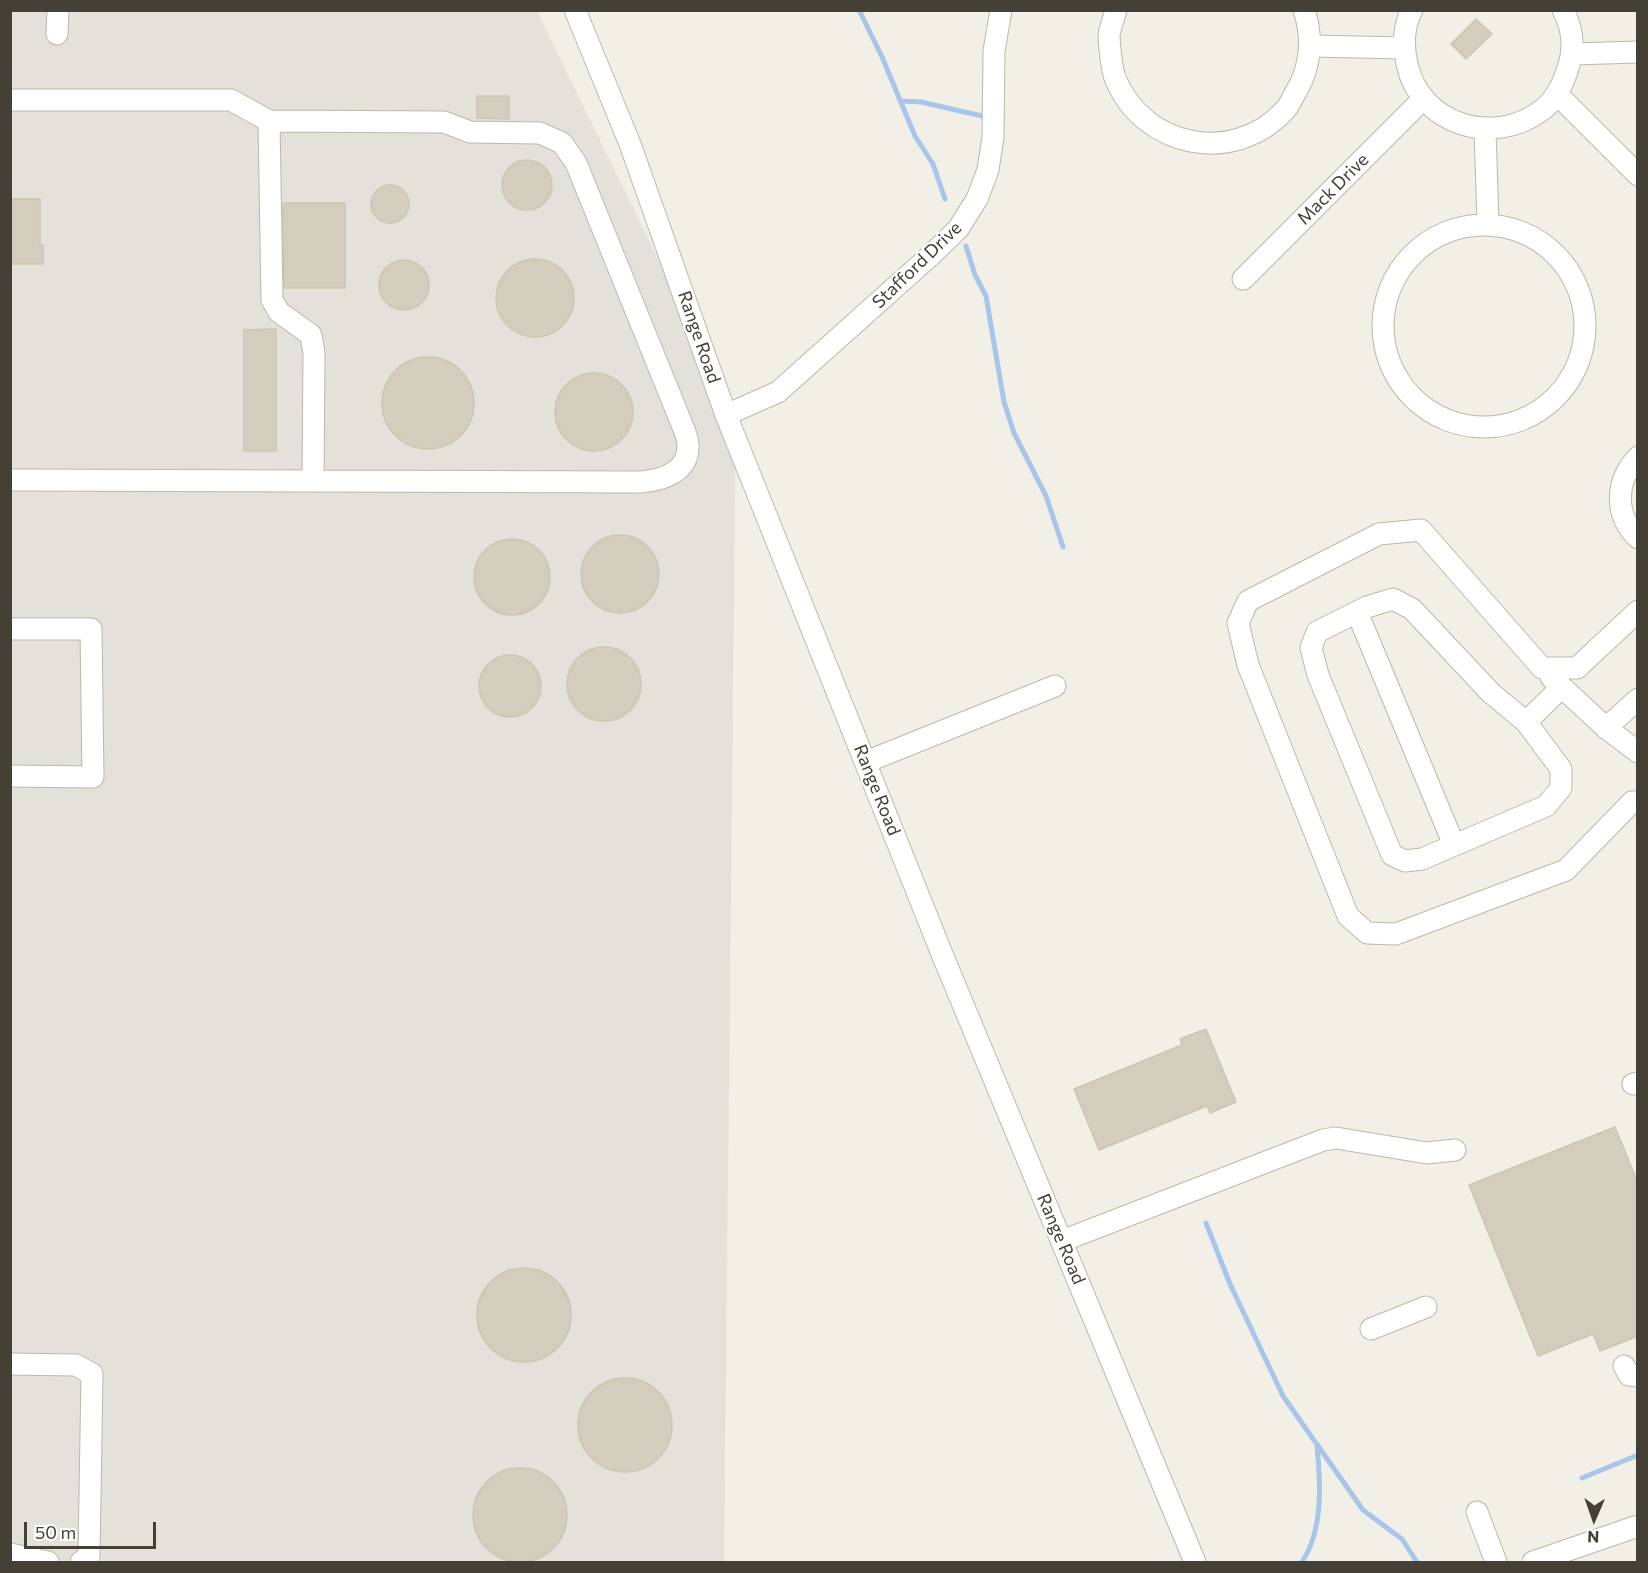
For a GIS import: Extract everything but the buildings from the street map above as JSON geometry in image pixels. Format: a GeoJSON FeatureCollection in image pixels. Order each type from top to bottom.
{"type":"FeatureCollection","features":[{"type":"Feature","properties":{"kind":"street"},"geometry":{"type":"LineString","coordinates":[[57,34],[58,10]]}},
{"type":"Feature","properties":{"kind":"street","name":"Range Road"},"geometry":{"type":"LineString","coordinates":[[575,10],[630,144],[726,415],[946,965],[1195,1563]]}},
{"type":"Feature","properties":{"kind":"street","name":"Stafford Drive"},"geometry":{"type":"LineString","coordinates":[[726,415],[778,392],[922,264],[958,228],[977,199],[988,170],[993,137],[994,51],[1002,10]]}},
{"type":"Feature","properties":{"kind":"street"},"geometry":{"type":"LineString","coordinates":[[1116,10],[1109,35],[1114,77],[1132,108],[1156,129],[1182,140],[1223,143],[1256,133],[1286,110],[1304,78],[1310,46],[1304,10]]}},
{"type":"Feature","properties":{"kind":"street"},"geometry":{"type":"LineString","coordinates":[[1412,10],[1408,17],[1404,48],[1410,77],[1423,99],[1445,118],[1485,129],[1514,126],[1543,110],[1562,87],[1573,54],[1571,25],[1563,10]]}},
{"type":"Feature","properties":{"kind":"street"},"geometry":{"type":"LineString","coordinates":[[1310,46],[1404,48]]}},
{"type":"Feature","properties":{"kind":"street"},"geometry":{"type":"LineString","coordinates":[[1573,54],[1638,52]]}},
{"type":"Feature","properties":{"kind":"street"},"geometry":{"type":"LineString","coordinates":[[1557,94],[1638,175]]}},
{"type":"Feature","properties":{"kind":"street","name":"Mack Drive"},"geometry":{"type":"LineString","coordinates":[[1243,279],[1423,99]]}},
{"type":"Feature","properties":{"kind":"street"},"geometry":{"type":"LineString","coordinates":[[10,100],[231,100],[269,121],[444,122],[470,132],[540,133],[562,143],[576,162],[688,445],[685,461],[674,473],[660,480],[651,481],[10,480]]}},
{"type":"Feature","properties":{"kind":"street"},"geometry":{"type":"LineString","coordinates":[[269,121],[272,300],[279,312],[311,334],[314,353],[314,481]]}},
{"type":"Feature","properties":{"kind":"street"},"geometry":{"type":"LineString","coordinates":[[1485,129],[1488,224]]}},
{"type":"Feature","properties":{"kind":"street"},"geometry":{"type":"LineString","coordinates":[[1488,224],[1512,228],[1545,243],[1576,280],[1587,322],[1580,361],[1562,392],[1533,416],[1498,427],[1469,427],[1441,419],[1416,403],[1389,364],[1382,324],[1394,277],[1426,242],[1462,226],[1488,224]]}},
{"type":"Feature","properties":{"kind":"street"},"geometry":{"type":"LineString","coordinates":[[1638,457],[1624,475],[1620,497],[1624,518],[1638,538]]}},
{"type":"Feature","properties":{"kind":"street"},"geometry":{"type":"LineString","coordinates":[[1638,752],[1606,728],[1542,668],[1420,530],[1379,534],[1248,601],[1238,623],[1248,665],[1348,916],[1367,933],[1396,934],[1566,870],[1632,802],[1638,802]]}},
{"type":"Feature","properties":{"kind":"street"},"geometry":{"type":"LineString","coordinates":[[1393,599],[1412,609],[1491,693],[1526,722],[1561,769],[1562,788],[1546,806],[1422,859],[1405,861],[1392,855],[1318,675],[1311,648],[1317,632],[1357,612],[1393,599]]}},
{"type":"Feature","properties":{"kind":"street"},"geometry":{"type":"LineString","coordinates":[[1542,668],[1577,668],[1638,610]]}},
{"type":"Feature","properties":{"kind":"street"},"geometry":{"type":"LineString","coordinates":[[1357,612],[1454,845]]}},
{"type":"Feature","properties":{"kind":"street"},"geometry":{"type":"LineString","coordinates":[[10,629],[91,629],[93,777],[10,776]]}},
{"type":"Feature","properties":{"kind":"street"},"geometry":{"type":"LineString","coordinates":[[866,762],[1055,686]]}},
{"type":"Feature","properties":{"kind":"street"},"geometry":{"type":"LineString","coordinates":[[1526,722],[1562,687]]}},
{"type":"Feature","properties":{"kind":"street"},"geometry":{"type":"LineString","coordinates":[[1606,728],[1638,699]]}},
{"type":"Feature","properties":{"kind":"street"},"geometry":{"type":"LineString","coordinates":[[1062,1241],[1323,1140],[1336,1138],[1427,1153],[1455,1150]]}},
{"type":"Feature","properties":{"kind":"street"},"geometry":{"type":"LineString","coordinates":[[1371,1329],[1426,1306]]}},
{"type":"Feature","properties":{"kind":"street"},"geometry":{"type":"LineString","coordinates":[[10,1364],[76,1365],[92,1374],[89,1556],[81,1563]]}},
{"type":"Feature","properties":{"kind":"street"},"geometry":{"type":"LineString","coordinates":[[1477,1512],[1496,1563]]}},
{"type":"Feature","properties":{"kind":"street"},"geometry":{"type":"LineString","coordinates":[[1533,1563],[1638,1526]]}},
{"type":"Feature","properties":{"kind":"street"},"geometry":{"type":"LineString","coordinates":[[10,1554],[48,1563]]}},
{"type":"Feature","properties":{"kind":"shaded area"},"geometry":{"type":"Polygon","coordinates":[[[11,11],[537,11],[736,419],[724,1562],[11,1562],[11,11]]]}},
{"type":"Feature","properties":{"kind":"waterway"},"geometry":{"type":"LineString","coordinates":[[859,10],[882,57],[915,136],[933,164],[945,199]]}},
{"type":"Feature","properties":{"kind":"waterway"},"geometry":{"type":"LineString","coordinates":[[900,101],[921,102],[982,116]]}},
{"type":"Feature","properties":{"kind":"waterway"},"geometry":{"type":"LineString","coordinates":[[966,246],[975,275],[986,296],[1004,402],[1014,433],[1046,496],[1063,547]]}},
{"type":"Feature","properties":{"kind":"waterway"},"geometry":{"type":"LineString","coordinates":[[1206,1223],[1230,1284],[1283,1396],[1363,1510],[1402,1539],[1417,1562]]}},
{"type":"Feature","properties":{"kind":"waterway"},"geometry":{"type":"LineString","coordinates":[[1302,1562],[1314,1536],[1319,1506],[1317,1447]]}},
{"type":"Feature","properties":{"kind":"waterway"},"geometry":{"type":"LineString","coordinates":[[1582,1478],[1638,1455]]}}]}
